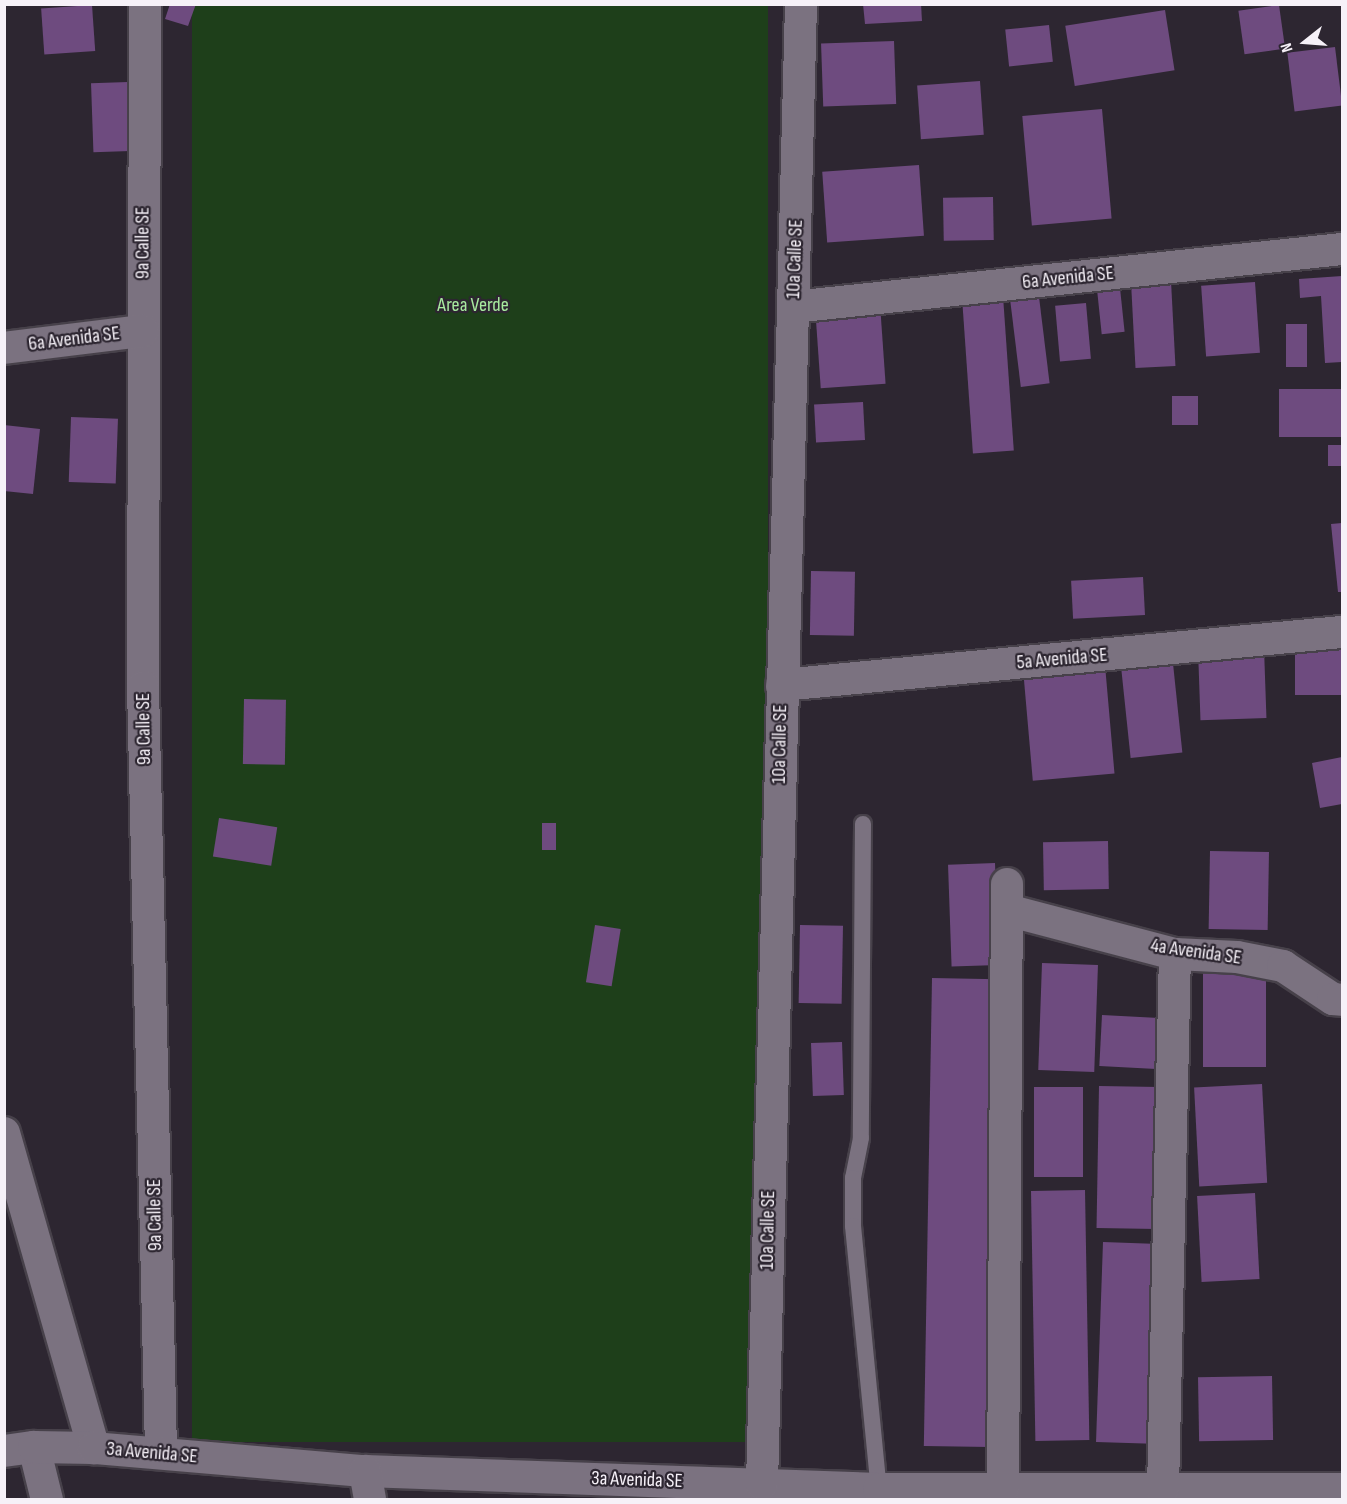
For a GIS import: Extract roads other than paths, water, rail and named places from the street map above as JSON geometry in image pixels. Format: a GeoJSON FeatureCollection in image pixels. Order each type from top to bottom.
{"type":"FeatureCollection","features":[{"type":"Feature","properties":{"kind":"street","name":"9a Calle SE"},"geometry":{"type":"LineString","coordinates":[[145,4],[143,687],[161,1454]]}},
{"type":"Feature","properties":{"kind":"street","name":"10a Calle SE"},"geometry":{"type":"LineString","coordinates":[[762,1485],[801,4]]}},
{"type":"Feature","properties":{"kind":"street","name":"6a Avenida SE"},"geometry":{"type":"LineString","coordinates":[[793,307],[1342,249]]}},
{"type":"Feature","properties":{"kind":"street","name":"6a Avenida SE"},"geometry":{"type":"LineString","coordinates":[[4,348],[143,331]]}},
{"type":"Feature","properties":{"kind":"street","name":"5a Avenida SE"},"geometry":{"type":"LineString","coordinates":[[782,685],[1342,632]]}},
{"type":"Feature","properties":{"kind":"street","name":"4a Avenida SE"},"geometry":{"type":"LineString","coordinates":[[1003,1489],[1007,897],[1175,954],[1237,957],[1283,966],[1333,999],[1342,1000]]}},
{"type":"Feature","properties":{"kind":"street"},"geometry":{"type":"LineString","coordinates":[[1163,1490],[1175,954]]}},
{"type":"Feature","properties":{"kind":"street"},"geometry":{"type":"LineString","coordinates":[[4,1133],[94,1448]]}},
{"type":"Feature","properties":{"kind":"street","name":"3a Avenida SE"},"geometry":{"type":"LineString","coordinates":[[19,1449],[94,1448],[161,1454],[367,1485],[762,1485],[880,1494],[1003,1489],[1342,1489]]}},
{"type":"Feature","properties":{"kind":"street"},"geometry":{"type":"LineString","coordinates":[[19,1449],[47,1500]]}},
{"type":"Feature","properties":{"kind":"lane"},"geometry":{"type":"LineString","coordinates":[[863,824],[861,1138],[853,1178],[853,1226],[880,1494]]}},
{"type":"Feature","properties":{"kind":"park label","name":"Area Verde"},"geometry":{"type":"Point","coordinates":[473,305]}}]}
